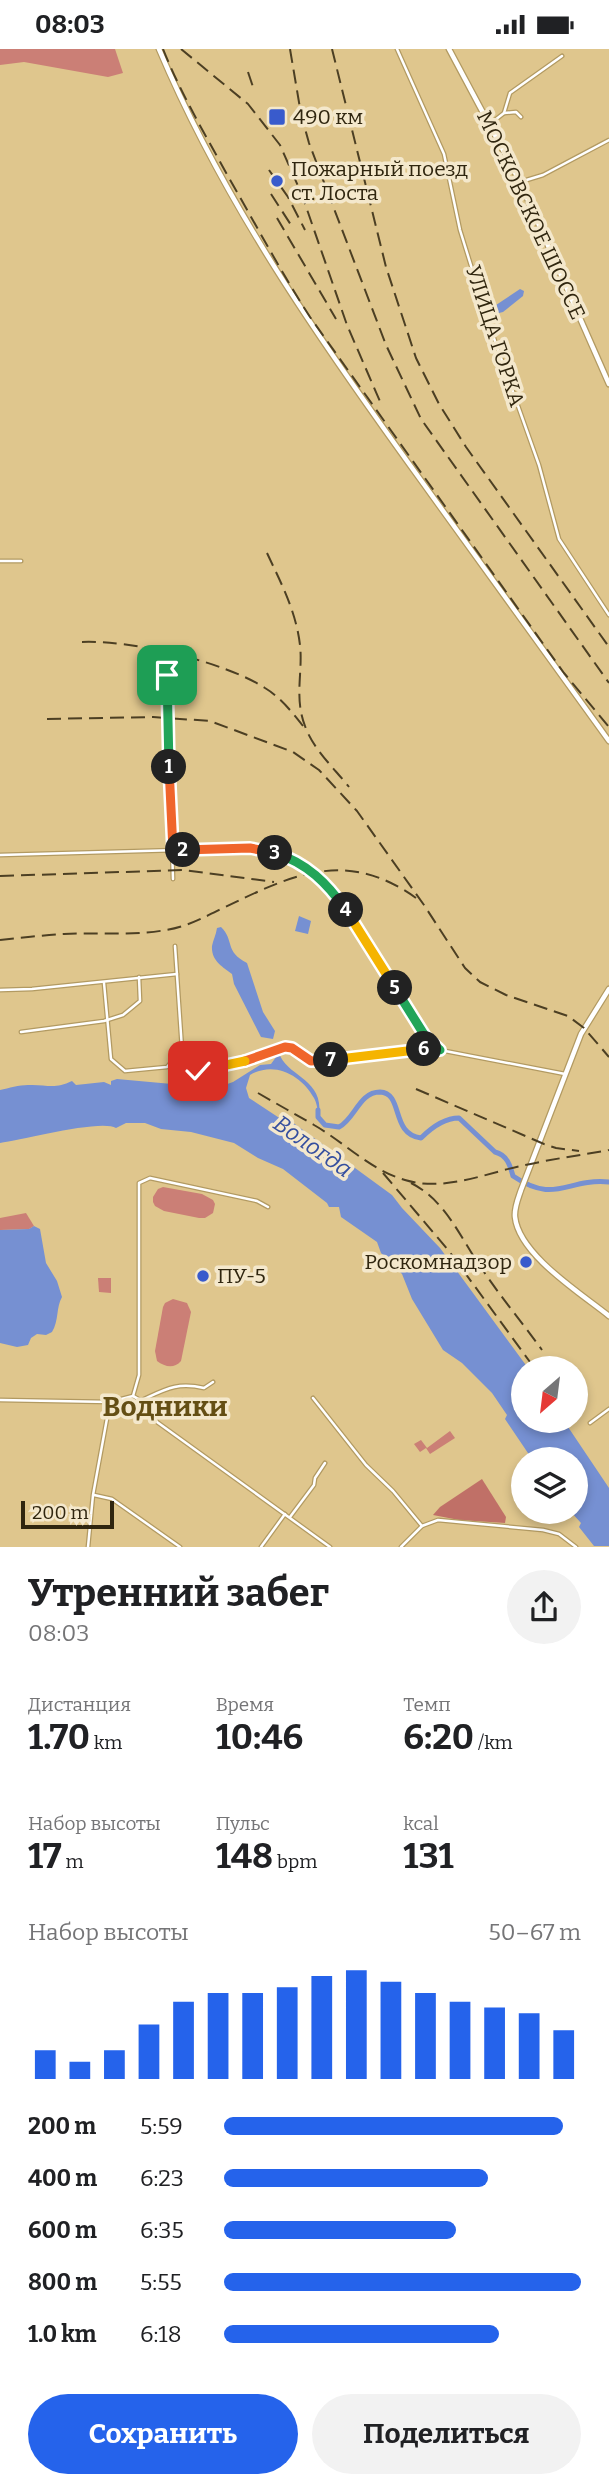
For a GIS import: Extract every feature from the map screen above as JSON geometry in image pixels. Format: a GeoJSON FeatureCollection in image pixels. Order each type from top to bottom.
{"type":"FeatureCollection","features":[{"type":"Feature","properties":{"kind":"street"},"geometry":{"type":"LineString","coordinates":[[159,49],[204,145],[283,284],[609,741]]}},
{"type":"Feature","properties":{"kind":"street","name":"УЛИЦА ГОРКА"},"geometry":{"type":"LineString","coordinates":[[397,49],[444,154],[460,230],[490,327],[539,465],[559,539],[609,615]]}},
{"type":"Feature","properties":{"kind":"street","name":"МОСКОВСКОЕ ШОССЕ"},"geometry":{"type":"LineString","coordinates":[[449,49],[520,183],[609,384]]}},
{"type":"Feature","properties":{"kind":"street"},"geometry":{"type":"LineString","coordinates":[[504,113],[510,93],[562,56]]}},
{"type":"Feature","properties":{"kind":"street"},"geometry":{"type":"LineString","coordinates":[[490,124],[504,113],[516,112],[521,117]]}},
{"type":"Feature","properties":{"kind":"street"},"geometry":{"type":"LineString","coordinates":[[520,183],[543,175],[609,140]]}},
{"type":"Feature","properties":{"kind":"street"},"geometry":{"type":"LineString","coordinates":[[0,561],[21,561]]}},
{"type":"Feature","properties":{"kind":"street"},"geometry":{"type":"LineString","coordinates":[[167,671],[173,879]]}},
{"type":"Feature","properties":{"kind":"street"},"geometry":{"type":"LineString","coordinates":[[0,855],[261,849],[286,856],[311,870],[335,894],[425,1036],[440,1050]]}},
{"type":"Feature","properties":{"kind":"street"},"geometry":{"type":"LineString","coordinates":[[175,946],[183,1049],[188,1065],[198,1071],[241,1063],[285,1047],[292,1048],[303,1058],[319,1061],[416,1049],[440,1050],[565,1074]]}},
{"type":"Feature","properties":{"kind":"street"},"geometry":{"type":"LineString","coordinates":[[0,990],[177,974]]}},
{"type":"Feature","properties":{"kind":"street"},"geometry":{"type":"LineString","coordinates":[[21,1032],[107,1020],[123,1015],[140,1001],[139,977]]}},
{"type":"Feature","properties":{"kind":"street"},"geometry":{"type":"LineString","coordinates":[[104,982],[111,1059],[125,1071],[167,1067],[183,1049]]}},
{"type":"Feature","properties":{"kind":"street"},"geometry":{"type":"LineString","coordinates":[[609,989],[584,1028],[565,1074],[521,1191],[515,1218],[524,1239],[545,1264],[609,1316]]}},
{"type":"Feature","properties":{"kind":"street"},"geometry":{"type":"LineString","coordinates":[[133,1396],[139,1375],[139,1183],[150,1178],[257,1201],[268,1207]]}},
{"type":"Feature","properties":{"kind":"street"},"geometry":{"type":"LineString","coordinates":[[142,1400],[169,1388],[181,1385],[204,1388],[213,1382]]}},
{"type":"Feature","properties":{"kind":"street"},"geometry":{"type":"LineString","coordinates":[[0,1400],[110,1402],[133,1396],[142,1400],[158,1422],[330,1546]]}},
{"type":"Feature","properties":{"kind":"street"},"geometry":{"type":"LineString","coordinates":[[313,1398],[366,1465],[393,1491],[422,1526]]}},
{"type":"Feature","properties":{"kind":"street"},"geometry":{"type":"LineString","coordinates":[[88,1546],[93,1495],[110,1402]]}},
{"type":"Feature","properties":{"kind":"street"},"geometry":{"type":"LineString","coordinates":[[590,1423],[609,1409]]}},
{"type":"Feature","properties":{"kind":"street"},"geometry":{"type":"LineString","coordinates":[[290,1517],[312,1489],[315,1478],[325,1463]]}},
{"type":"Feature","properties":{"kind":"street"},"geometry":{"type":"LineString","coordinates":[[93,1495],[112,1499],[180,1546]]}},
{"type":"Feature","properties":{"kind":"street"},"geometry":{"type":"LineString","coordinates":[[261,1546],[285,1514]]}},
{"type":"Feature","properties":{"kind":"street"},"geometry":{"type":"LineString","coordinates":[[401,1546],[422,1526],[438,1520],[517,1527],[559,1534],[576,1546]]}},
{"type":"Feature","properties":{"kind":"shaded area"},"geometry":{"type":"Polygon","coordinates":[[[0,49],[115,49],[123,73],[108,77],[24,62],[0,65],[0,49]]]}},
{"type":"Feature","properties":{"kind":"shaded area"},"geometry":{"type":"Polygon","coordinates":[[[163,1187],[202,1194],[213,1200],[213,1213],[199,1218],[164,1211],[153,1202],[158,1189],[163,1187]]]}},
{"type":"Feature","properties":{"kind":"shaded area"},"geometry":{"type":"Polygon","coordinates":[[[26,1213],[34,1226],[29,1229],[0,1230],[0,1218],[26,1213]]]}},
{"type":"Feature","properties":{"kind":"shaded area"},"geometry":{"type":"Polygon","coordinates":[[[98,1278],[111,1278],[111,1293],[99,1292],[98,1278]]]}},
{"type":"Feature","properties":{"kind":"shaded area"},"geometry":{"type":"Polygon","coordinates":[[[173,1299],[187,1303],[191,1312],[181,1361],[169,1366],[157,1361],[155,1351],[163,1307],[173,1299]]]}},
{"type":"Feature","properties":{"kind":"shaded area"},"geometry":{"type":"Polygon","coordinates":[[[450,1431],[455,1438],[430,1454],[426,1448],[420,1452],[414,1444],[421,1440],[427,1448],[450,1431]]]}},
{"type":"Feature","properties":{"kind":"shaded area"},"geometry":{"type":"Polygon","coordinates":[[[482,1479],[506,1517],[505,1523],[433,1515],[440,1507],[482,1479]]]}},
{"type":"Feature","properties":{"kind":"water"},"geometry":{"type":"Polygon","coordinates":[[[520,289],[524,291],[523,296],[503,312],[495,314],[493,307],[520,289]]]}},
{"type":"Feature","properties":{"kind":"water"},"geometry":{"type":"Polygon","coordinates":[[[299,916],[311,921],[308,934],[295,931],[299,916]]]}},
{"type":"Feature","properties":{"kind":"water"},"geometry":{"type":"Polygon","coordinates":[[[221,927],[232,950],[247,963],[263,1012],[275,1031],[273,1039],[261,1037],[234,984],[232,974],[213,956],[212,944],[217,928],[221,927]]]}},
{"type":"Feature","properties":{"kind":"water","name":"Вологда"},"geometry":{"type":"Polygon","coordinates":[[[279,1053],[283,1061],[316,1093],[319,1114],[309,1090],[295,1077],[278,1070],[269,1069],[250,1075],[246,1088],[249,1098],[290,1125],[292,1122],[392,1195],[440,1248],[519,1356],[511,1356],[511,1428],[505,1419],[507,1415],[492,1393],[462,1363],[443,1350],[412,1299],[402,1274],[381,1253],[377,1242],[341,1217],[339,1207],[329,1207],[283,1169],[234,1143],[191,1132],[161,1129],[145,1123],[126,1123],[116,1128],[79,1128],[0,1143],[0,1090],[25,1085],[55,1086],[72,1081],[76,1085],[104,1082],[111,1085],[111,1081],[117,1079],[219,1087],[233,1082],[260,1065],[271,1064],[279,1053]]]}},
{"type":"Feature","properties":{"kind":"water"},"geometry":{"type":"Polygon","coordinates":[[[34,1226],[40,1229],[46,1263],[57,1281],[62,1297],[52,1332],[46,1335],[37,1334],[31,1338],[28,1345],[17,1347],[0,1343],[0,1230],[29,1229],[34,1226]]]}},
{"type":"Feature","properties":{"kind":"water"},"geometry":{"type":"Polygon","coordinates":[[[514,1433],[572,1433],[581,1447],[524,1447],[514,1433]]]}},
{"type":"Feature","properties":{"kind":"water"},"geometry":{"type":"Polygon","coordinates":[[[588,1457],[609,1488],[609,1546],[594,1546],[579,1527],[580,1524],[588,1524],[588,1457]]]}},
{"type":"Feature","properties":{"kind":"waterway","name":"Вологда"},"geometry":{"type":"LineString","coordinates":[[318,1110],[318,1117],[325,1125],[339,1127],[367,1096],[380,1092],[392,1099],[401,1122],[411,1135],[421,1138],[438,1124],[459,1118],[505,1158],[513,1176],[540,1189],[551,1190],[582,1183],[609,1182]]}},
{"type":"Feature","properties":{"kind":"railway"},"geometry":{"type":"LineString","coordinates":[[163,49],[203,131],[310,317],[564,673],[609,727]]}},
{"type":"Feature","properties":{"kind":"railway"},"geometry":{"type":"LineString","coordinates":[[181,49],[248,104],[280,145],[302,195],[347,325],[382,406]]}},
{"type":"Feature","properties":{"kind":"railway"},"geometry":{"type":"LineString","coordinates":[[290,49],[309,143],[386,345],[421,419],[609,683]]}},
{"type":"Feature","properties":{"kind":"railway"},"geometry":{"type":"LineString","coordinates":[[332,49],[386,267],[416,358],[439,404],[466,447],[609,647]]}},
{"type":"Feature","properties":{"kind":"railway"},"geometry":{"type":"LineString","coordinates":[[248,72],[253,87]]}},
{"type":"Feature","properties":{"kind":"railway"},"geometry":{"type":"LineString","coordinates":[[269,170],[288,197],[305,230]]}},
{"type":"Feature","properties":{"kind":"railway"},"geometry":{"type":"LineString","coordinates":[[271,194],[291,225]]}},
{"type":"Feature","properties":{"kind":"railway"},"geometry":{"type":"LineString","coordinates":[[277,218],[336,319]]}},
{"type":"Feature","properties":{"kind":"railway"},"geometry":{"type":"LineString","coordinates":[[267,553],[287,597],[298,633],[301,655],[300,705],[305,726],[318,750],[349,787]]}},
{"type":"Feature","properties":{"kind":"railway"},"geometry":{"type":"LineString","coordinates":[[82,642],[150,649],[226,669],[270,692],[286,705],[303,726]]}},
{"type":"Feature","properties":{"kind":"railway"},"geometry":{"type":"LineString","coordinates":[[47,719],[153,717],[210,721],[293,752],[319,770],[357,811],[465,968],[480,982],[506,995],[568,1016],[584,1028],[609,1057]]}},
{"type":"Feature","properties":{"kind":"railway"},"geometry":{"type":"LineString","coordinates":[[0,876],[184,870],[274,882]]}},
{"type":"Feature","properties":{"kind":"railway"},"geometry":{"type":"LineString","coordinates":[[0,940],[173,929],[271,886],[318,872],[341,870],[365,874],[390,882],[416,898]]}},
{"type":"Feature","properties":{"kind":"railway"},"geometry":{"type":"LineString","coordinates":[[416,1089],[544,1144],[579,1151]]}},
{"type":"Feature","properties":{"kind":"railway"},"geometry":{"type":"LineString","coordinates":[[258,1093],[325,1132],[380,1170],[420,1183],[450,1183],[525,1165],[609,1150]]}},
{"type":"Feature","properties":{"kind":"railway"},"geometry":{"type":"LineString","coordinates":[[383,1173],[449,1251],[526,1356]]}},
{"type":"Feature","properties":{"kind":"railway"},"geometry":{"type":"LineString","coordinates":[[411,1183],[423,1190],[442,1209],[487,1277],[542,1350]]}},
{"type":"Feature","properties":{"kind":"place","name":"490 км"},"geometry":{"type":"Point","coordinates":[277,117]}},
{"type":"Feature","properties":{"kind":"place","name":"Пожарный поезд ст. Лоста"},"geometry":{"type":"Point","coordinates":[277,181]}},
{"type":"Feature","properties":{"kind":"place","name":"Роскомнадзор"},"geometry":{"type":"Point","coordinates":[526,1262]}},
{"type":"Feature","properties":{"kind":"place","name":"ПУ-5"},"geometry":{"type":"Point","coordinates":[203,1276]}},
{"type":"Feature","properties":{"kind":"district","name":"Водники"},"geometry":{"type":"Point","coordinates":[165,1406]}},
{"type":"Feature","properties":{"kind":"route"},"geometry":{"type":"LineString","coordinates":[[167,675],[169,795],[173,850],[261,849],[286,856],[311,870],[349,913],[425,1036],[440,1050],[416,1049],[311,1061],[292,1048],[285,1047],[241,1063],[198,1071]]}}]}
